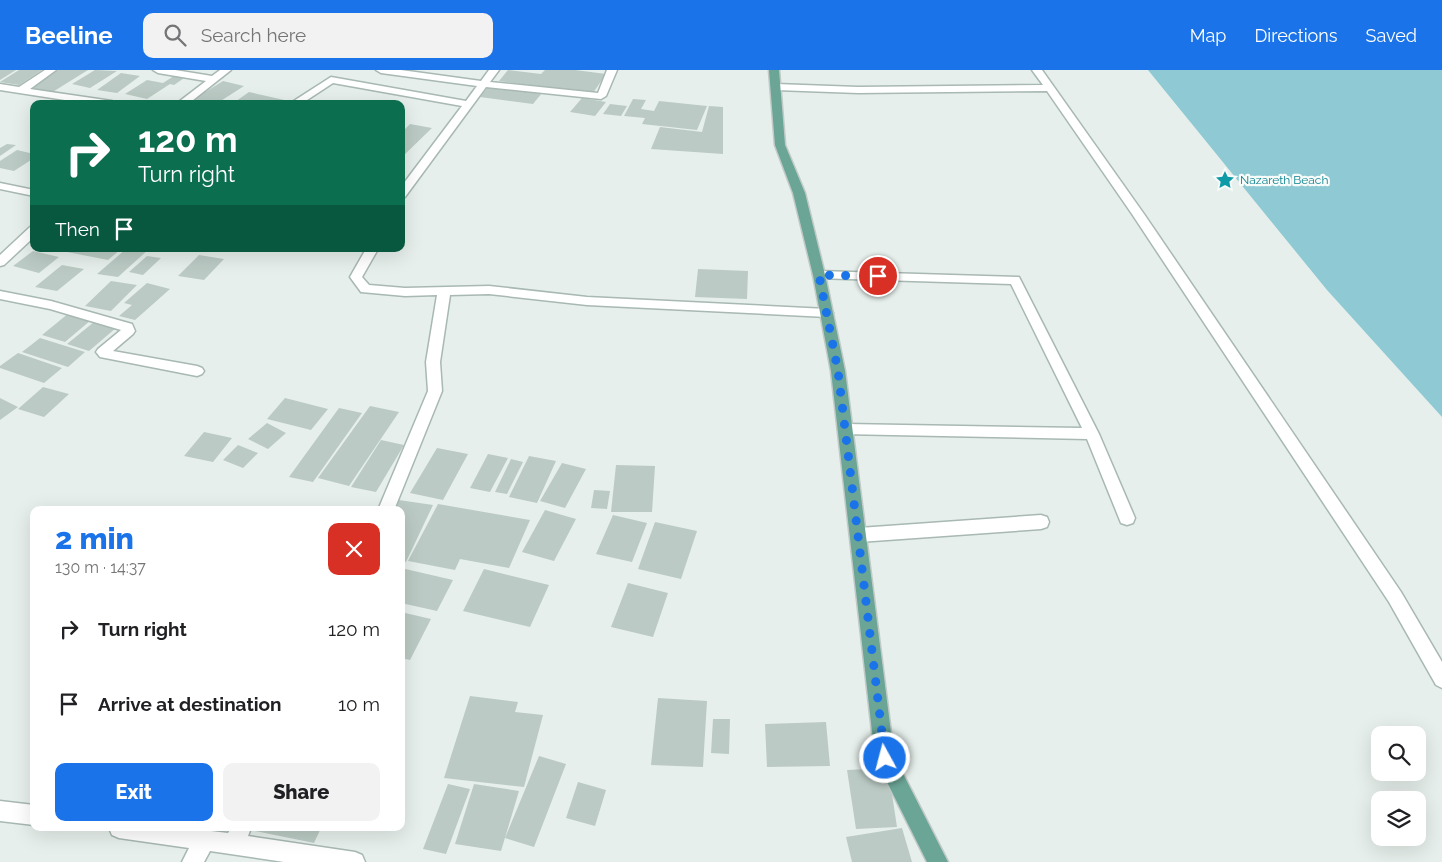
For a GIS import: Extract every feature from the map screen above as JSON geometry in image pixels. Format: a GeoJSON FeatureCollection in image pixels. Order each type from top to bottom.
{"type":"FeatureCollection","features":[{"type":"Feature","properties":{"kind":"main road"},"geometry":{"type":"LineString","coordinates":[[774,70],[780,145],[799,193],[819,275],[838,371],[885,758],[938,862]]}},
{"type":"Feature","properties":{"kind":"street"},"geometry":{"type":"LineString","coordinates":[[21,90],[51,70]]}},
{"type":"Feature","properties":{"kind":"street"},"geometry":{"type":"LineString","coordinates":[[158,70],[212,79]]}},
{"type":"Feature","properties":{"kind":"street"},"geometry":{"type":"LineString","coordinates":[[186,100],[226,70]]}},
{"type":"Feature","properties":{"kind":"street"},"geometry":{"type":"LineString","coordinates":[[381,70],[481,84],[601,96],[612,70]]}},
{"type":"Feature","properties":{"kind":"street"},"geometry":{"type":"LineString","coordinates":[[405,189],[481,84],[494,70]]}},
{"type":"Feature","properties":{"kind":"street"},"geometry":{"type":"LineString","coordinates":[[1037,70],[1138,214],[1395,597],[1442,679]]}},
{"type":"Feature","properties":{"kind":"street"},"geometry":{"type":"LineString","coordinates":[[300,100],[331,80],[467,104]]}},
{"type":"Feature","properties":{"kind":"street"},"geometry":{"type":"LineString","coordinates":[[0,87],[86,100]]}},
{"type":"Feature","properties":{"kind":"street"},"geometry":{"type":"LineString","coordinates":[[776,87],[858,90],[1050,88]]}},
{"type":"Feature","properties":{"kind":"street"},"geometry":{"type":"LineString","coordinates":[[0,186],[30,192]]}},
{"type":"Feature","properties":{"kind":"street"},"geometry":{"type":"LineString","coordinates":[[0,262],[30,234]]}},
{"type":"Feature","properties":{"kind":"street"},"geometry":{"type":"LineString","coordinates":[[370,252],[356,277],[365,289],[405,292],[489,290],[587,301],[826,313]]}},
{"type":"Feature","properties":{"kind":"street"},"geometry":{"type":"LineString","coordinates":[[819,275],[1015,280],[1092,434],[1127,518]]}},
{"type":"Feature","properties":{"kind":"street"},"geometry":{"type":"LineString","coordinates":[[388,506],[436,391],[434,362],[444,291]]}},
{"type":"Feature","properties":{"kind":"street"},"geometry":{"type":"LineString","coordinates":[[0,295],[51,306],[127,327],[128,331],[103,352],[105,354],[197,371]]}},
{"type":"Feature","properties":{"kind":"street"},"geometry":{"type":"LineString","coordinates":[[846,430],[1092,434]]}},
{"type":"Feature","properties":{"kind":"street"},"geometry":{"type":"LineString","coordinates":[[859,535],[1041,522]]}},
{"type":"Feature","properties":{"kind":"street"},"geometry":{"type":"LineString","coordinates":[[0,811],[30,815]]}},
{"type":"Feature","properties":{"kind":"street"},"geometry":{"type":"LineString","coordinates":[[140,831],[205,840],[238,835],[356,862]]}},
{"type":"Feature","properties":{"kind":"street"},"geometry":{"type":"LineString","coordinates":[[192,862],[205,840]]}},
{"type":"Feature","properties":{"kind":"water"},"geometry":{"type":"Polygon","coordinates":[[[1148,70],[1442,70],[1442,417],[1327,290],[1148,70]]]}},
{"type":"Feature","properties":{"kind":"building"},"geometry":{"type":"Polygon","coordinates":[[[0,70],[16,70],[0,80],[0,70]]]}},
{"type":"Feature","properties":{"kind":"building"},"geometry":{"type":"Polygon","coordinates":[[[19,70],[42,70],[19,85],[0,82],[19,70]]]}},
{"type":"Feature","properties":{"kind":"building"},"geometry":{"type":"Polygon","coordinates":[[[58,70],[88,70],[51,93],[28,88],[58,70]]]}},
{"type":"Feature","properties":{"kind":"building"},"geometry":{"type":"Polygon","coordinates":[[[95,70],[117,71],[90,88],[72,84],[95,70]]]}},
{"type":"Feature","properties":{"kind":"building"},"geometry":{"type":"Polygon","coordinates":[[[508,70],[541,74],[545,70],[575,70],[606,74],[593,93],[499,81],[508,70]]]}},
{"type":"Feature","properties":{"kind":"building"},"geometry":{"type":"Polygon","coordinates":[[[121,73],[140,76],[117,93],[97,90],[121,73]]]}},
{"type":"Feature","properties":{"kind":"building"},"geometry":{"type":"Polygon","coordinates":[[[177,74],[187,76],[174,85],[170,84],[147,99],[125,94],[147,80],[163,83],[177,74]]]}},
{"type":"Feature","properties":{"kind":"building"},"geometry":{"type":"Polygon","coordinates":[[[223,81],[244,86],[222,100],[192,100],[223,81]]]}},
{"type":"Feature","properties":{"kind":"building"},"geometry":{"type":"Polygon","coordinates":[[[489,86],[542,93],[533,104],[480,97],[489,86]]]}},
{"type":"Feature","properties":{"kind":"building"},"geometry":{"type":"Polygon","coordinates":[[[249,92],[285,100],[238,100],[249,92]]]}},
{"type":"Feature","properties":{"kind":"building"},"geometry":{"type":"Polygon","coordinates":[[[582,98],[606,102],[595,116],[570,112],[582,98]]]}},
{"type":"Feature","properties":{"kind":"building"},"geometry":{"type":"Polygon","coordinates":[[[633,99],[646,100],[641,109],[654,111],[659,101],[707,106],[697,130],[642,124],[645,118],[624,116],[633,99]]]}},
{"type":"Feature","properties":{"kind":"building"},"geometry":{"type":"Polygon","coordinates":[[[610,104],[627,106],[621,116],[603,114],[610,104]]]}},
{"type":"Feature","properties":{"kind":"building"},"geometry":{"type":"Polygon","coordinates":[[[709,106],[723,107],[723,154],[651,149],[660,127],[702,132],[709,106]]]}},
{"type":"Feature","properties":{"kind":"building"},"geometry":{"type":"Polygon","coordinates":[[[410,124],[432,128],[405,154],[405,129],[410,124]]]}},
{"type":"Feature","properties":{"kind":"building"},"geometry":{"type":"Polygon","coordinates":[[[7,144],[16,145],[0,156],[0,148],[7,144]]]}},
{"type":"Feature","properties":{"kind":"building"},"geometry":{"type":"Polygon","coordinates":[[[17,150],[30,153],[30,161],[14,171],[0,168],[0,161],[17,150]]]}},
{"type":"Feature","properties":{"kind":"building"},"geometry":{"type":"Polygon","coordinates":[[[32,252],[59,257],[39,273],[13,266],[32,252]]]}},
{"type":"Feature","properties":{"kind":"building"},"geometry":{"type":"Polygon","coordinates":[[[67,252],[117,252],[108,260],[67,252]]]}},
{"type":"Feature","properties":{"kind":"building"},"geometry":{"type":"Polygon","coordinates":[[[123,252],[146,252],[118,277],[97,274],[123,252]]]}},
{"type":"Feature","properties":{"kind":"building"},"geometry":{"type":"Polygon","coordinates":[[[199,255],[224,259],[204,280],[178,276],[199,255]]]}},
{"type":"Feature","properties":{"kind":"building"},"geometry":{"type":"Polygon","coordinates":[[[147,256],[161,258],[143,275],[129,272],[147,256]]]}},
{"type":"Feature","properties":{"kind":"building"},"geometry":{"type":"Polygon","coordinates":[[[62,265],[84,269],[57,291],[35,287],[62,265]]]}},
{"type":"Feature","properties":{"kind":"building"},"geometry":{"type":"Polygon","coordinates":[[[698,269],[748,271],[747,299],[695,297],[698,269]]]}},
{"type":"Feature","properties":{"kind":"building"},"geometry":{"type":"Polygon","coordinates":[[[111,281],[137,285],[111,311],[85,306],[111,281]]]}},
{"type":"Feature","properties":{"kind":"building"},"geometry":{"type":"Polygon","coordinates":[[[147,283],[170,289],[135,320],[119,316],[132,305],[124,303],[147,283]]]}},
{"type":"Feature","properties":{"kind":"building"},"geometry":{"type":"Polygon","coordinates":[[[69,313],[91,320],[65,342],[42,335],[69,313]]]}},
{"type":"Feature","properties":{"kind":"building"},"geometry":{"type":"Polygon","coordinates":[[[94,322],[116,328],[89,351],[67,344],[94,322]]]}},
{"type":"Feature","properties":{"kind":"building"},"geometry":{"type":"Polygon","coordinates":[[[40,338],[85,352],[68,367],[22,352],[40,338]]]}},
{"type":"Feature","properties":{"kind":"building"},"geometry":{"type":"Polygon","coordinates":[[[18,353],[62,368],[44,383],[0,368],[0,366],[18,353]]]}},
{"type":"Feature","properties":{"kind":"building"},"geometry":{"type":"Polygon","coordinates":[[[43,387],[69,394],[44,417],[18,409],[43,387]]]}},
{"type":"Feature","properties":{"kind":"building"},"geometry":{"type":"Polygon","coordinates":[[[0,398],[18,407],[0,420],[0,398]]]}},
{"type":"Feature","properties":{"kind":"building"},"geometry":{"type":"Polygon","coordinates":[[[285,398],[328,409],[311,430],[267,419],[285,398]]]}},
{"type":"Feature","properties":{"kind":"building"},"geometry":{"type":"Polygon","coordinates":[[[370,406],[399,412],[349,486],[318,478],[370,406]]]}},
{"type":"Feature","properties":{"kind":"building"},"geometry":{"type":"Polygon","coordinates":[[[339,408],[362,413],[313,482],[289,477],[339,408]]]}},
{"type":"Feature","properties":{"kind":"building"},"geometry":{"type":"Polygon","coordinates":[[[267,423],[286,433],[268,449],[248,439],[267,423]]]}},
{"type":"Feature","properties":{"kind":"building"},"geometry":{"type":"Polygon","coordinates":[[[204,432],[232,438],[213,462],[184,456],[204,432]]]}},
{"type":"Feature","properties":{"kind":"building"},"geometry":{"type":"Polygon","coordinates":[[[381,440],[404,445],[376,492],[351,487],[381,440]]]}},
{"type":"Feature","properties":{"kind":"building"},"geometry":{"type":"Polygon","coordinates":[[[238,445],[258,453],[243,468],[223,460],[238,445]]]}},
{"type":"Feature","properties":{"kind":"building"},"geometry":{"type":"Polygon","coordinates":[[[437,448],[468,454],[443,500],[410,493],[437,448]]]}},
{"type":"Feature","properties":{"kind":"building"},"geometry":{"type":"Polygon","coordinates":[[[488,454],[508,458],[490,492],[470,488],[488,454]]]}},
{"type":"Feature","properties":{"kind":"building"},"geometry":{"type":"Polygon","coordinates":[[[529,456],[556,461],[537,503],[509,497],[529,456]]]}},
{"type":"Feature","properties":{"kind":"building"},"geometry":{"type":"Polygon","coordinates":[[[511,459],[523,462],[507,494],[495,492],[511,459]]]}},
{"type":"Feature","properties":{"kind":"building"},"geometry":{"type":"Polygon","coordinates":[[[562,463],[586,469],[565,508],[540,501],[562,463]]]}},
{"type":"Feature","properties":{"kind":"building"},"geometry":{"type":"Polygon","coordinates":[[[616,465],[655,466],[652,512],[611,512],[616,465]]]}},
{"type":"Feature","properties":{"kind":"building"},"geometry":{"type":"Polygon","coordinates":[[[594,490],[610,491],[607,509],[591,508],[594,490]]]}},
{"type":"Feature","properties":{"kind":"building"},"geometry":{"type":"Polygon","coordinates":[[[399,500],[433,505],[406,562],[405,506],[396,506],[399,500]]]}},
{"type":"Feature","properties":{"kind":"building"},"geometry":{"type":"Polygon","coordinates":[[[438,504],[530,520],[509,568],[460,559],[455,570],[408,561],[438,504]]]}},
{"type":"Feature","properties":{"kind":"building"},"geometry":{"type":"Polygon","coordinates":[[[545,510],[576,519],[554,561],[522,552],[545,510]]]}},
{"type":"Feature","properties":{"kind":"building"},"geometry":{"type":"Polygon","coordinates":[[[613,515],[647,523],[632,562],[596,554],[613,515]]]}},
{"type":"Feature","properties":{"kind":"building"},"geometry":{"type":"Polygon","coordinates":[[[655,522],[697,531],[681,579],[638,569],[655,522]]]}},
{"type":"Feature","properties":{"kind":"building"},"geometry":{"type":"Polygon","coordinates":[[[405,569],[453,580],[437,611],[405,604],[405,569]]]}},
{"type":"Feature","properties":{"kind":"building"},"geometry":{"type":"Polygon","coordinates":[[[484,569],[549,585],[530,627],[463,611],[484,569]]]}},
{"type":"Feature","properties":{"kind":"building"},"geometry":{"type":"Polygon","coordinates":[[[628,583],[668,593],[653,637],[611,627],[628,583]]]}},
{"type":"Feature","properties":{"kind":"building"},"geometry":{"type":"Polygon","coordinates":[[[405,613],[431,619],[410,660],[405,659],[405,613]]]}},
{"type":"Feature","properties":{"kind":"building"},"geometry":{"type":"Polygon","coordinates":[[[470,696],[518,702],[515,712],[543,715],[524,787],[444,778],[470,696]]]}},
{"type":"Feature","properties":{"kind":"building"},"geometry":{"type":"Polygon","coordinates":[[[658,698],[707,701],[703,767],[651,765],[658,698]]]}},
{"type":"Feature","properties":{"kind":"building"},"geometry":{"type":"Polygon","coordinates":[[[713,719],[730,719],[729,754],[711,753],[713,719]]]}},
{"type":"Feature","properties":{"kind":"building"},"geometry":{"type":"Polygon","coordinates":[[[826,722],[830,766],[767,767],[765,724],[826,722]]]}},
{"type":"Feature","properties":{"kind":"building"},"geometry":{"type":"Polygon","coordinates":[[[539,756],[566,764],[534,847],[505,838],[539,756]]]}},
{"type":"Feature","properties":{"kind":"building"},"geometry":{"type":"Polygon","coordinates":[[[888,768],[897,827],[856,829],[847,770],[888,768]]]}},
{"type":"Feature","properties":{"kind":"building"},"geometry":{"type":"Polygon","coordinates":[[[578,782],[606,790],[595,826],[566,818],[578,782]]]}},
{"type":"Feature","properties":{"kind":"building"},"geometry":{"type":"Polygon","coordinates":[[[448,784],[470,789],[446,854],[423,849],[448,784]]]}},
{"type":"Feature","properties":{"kind":"building"},"geometry":{"type":"Polygon","coordinates":[[[474,784],[519,791],[501,851],[455,844],[474,784]]]}},
{"type":"Feature","properties":{"kind":"building"},"geometry":{"type":"Polygon","coordinates":[[[902,828],[912,862],[852,862],[846,837],[902,828]]]}},
{"type":"Feature","properties":{"kind":"building"},"geometry":{"type":"Polygon","coordinates":[[[255,831],[320,831],[314,843],[255,831]]]}},
{"type":"Feature","properties":{"kind":"place","name":"Nazareth Beach"},"geometry":{"type":"Point","coordinates":[1225,180]}},
{"type":"Feature","properties":{"kind":"route"},"geometry":{"type":"LineString","coordinates":[[878,276],[819,275],[838,371],[885,758]]}}]}
